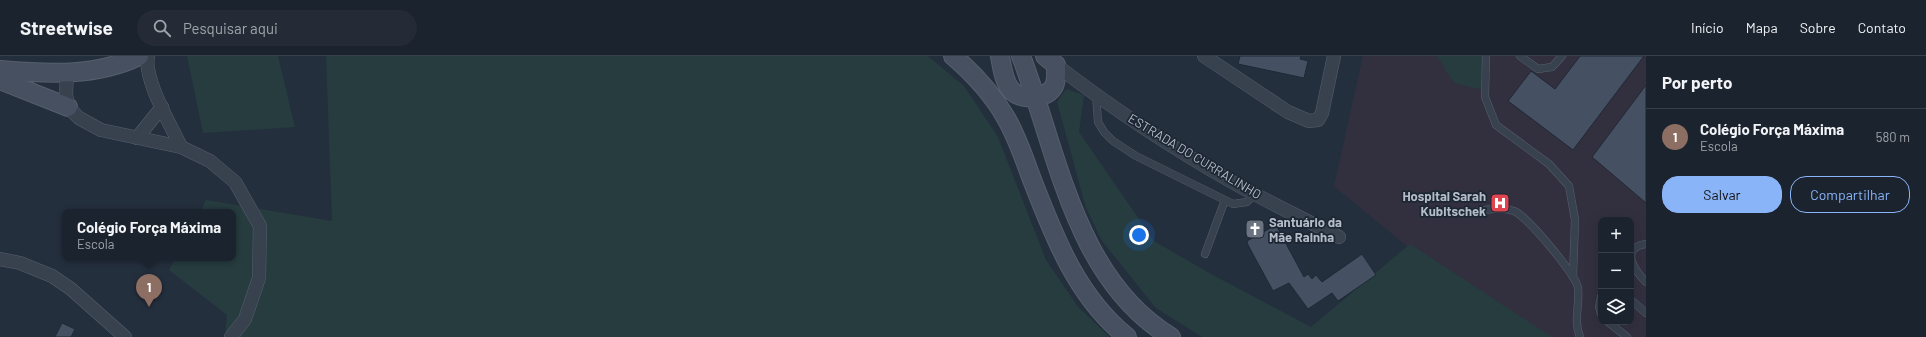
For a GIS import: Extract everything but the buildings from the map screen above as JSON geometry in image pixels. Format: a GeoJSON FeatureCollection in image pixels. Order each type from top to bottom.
{"type":"FeatureCollection","features":[{"type":"Feature","properties":{"kind":"street"},"geometry":{"type":"LineString","coordinates":[[0,70],[67,74],[125,63],[139,56]]}},
{"type":"Feature","properties":{"kind":"street"},"geometry":{"type":"LineString","coordinates":[[148,56],[146,65],[152,84],[181,147]]}},
{"type":"Feature","properties":{"kind":"street"},"geometry":{"type":"LineString","coordinates":[[953,56],[986,89],[1007,119],[1059,245],[1078,282],[1099,309],[1127,337]]}},
{"type":"Feature","properties":{"kind":"street"},"geometry":{"type":"LineString","coordinates":[[1000,56],[1006,79],[1013,91],[1022,96],[1037,98],[1062,84],[1078,82]]}},
{"type":"Feature","properties":{"kind":"street"},"geometry":{"type":"LineString","coordinates":[[1022,56],[1062,178],[1090,247],[1116,286],[1132,305],[1172,337]]}},
{"type":"Feature","properties":{"kind":"street"},"geometry":{"type":"LineString","coordinates":[[1209,58],[1288,112],[1309,121],[1318,120],[1322,113],[1334,56]]}},
{"type":"Feature","properties":{"kind":"street"},"geometry":{"type":"LineString","coordinates":[[1050,60],[1056,79],[1053,88]]}},
{"type":"Feature","properties":{"kind":"street","name":"ESTRADA DO CURRALINHO"},"geometry":{"type":"LineString","coordinates":[[1050,60],[1078,82],[1174,147],[1255,194],[1339,237]]}},
{"type":"Feature","properties":{"kind":"street"},"geometry":{"type":"LineString","coordinates":[[67,74],[66,94],[68,106]]}},
{"type":"Feature","properties":{"kind":"street"},"geometry":{"type":"LineString","coordinates":[[0,80],[68,106],[79,118],[101,130],[181,147],[210,161],[235,182],[260,226],[259,278],[245,319],[231,337]]}},
{"type":"Feature","properties":{"kind":"street"},"geometry":{"type":"LineString","coordinates":[[137,138],[162,107]]}},
{"type":"Feature","properties":{"kind":"street"},"geometry":{"type":"LineString","coordinates":[[0,259],[20,263],[52,276],[71,289],[125,337]]}},
{"type":"Feature","properties":{"kind":"lane"},"geometry":{"type":"LineString","coordinates":[[1486,56],[1485,97],[1496,125],[1549,164],[1569,186],[1575,220],[1573,276]]}},
{"type":"Feature","properties":{"kind":"lane"},"geometry":{"type":"LineString","coordinates":[[1522,57],[1538,69],[1545,69],[1552,67],[1562,56]]}},
{"type":"Feature","properties":{"kind":"lane"},"geometry":{"type":"LineString","coordinates":[[1096,94],[1096,111],[1098,122],[1104,132],[1113,141],[1136,156],[1224,200],[1240,204],[1247,202],[1255,194]]}},
{"type":"Feature","properties":{"kind":"lane"},"geometry":{"type":"LineString","coordinates":[[1205,254],[1224,200]]}},
{"type":"Feature","properties":{"kind":"lane"},"geometry":{"type":"LineString","coordinates":[[1475,212],[1492,208],[1515,212],[1540,233],[1573,276],[1578,288],[1576,323],[1580,337]]}},
{"type":"Feature","properties":{"kind":"lane"},"geometry":{"type":"LineString","coordinates":[[1646,244],[1639,245],[1633,249],[1631,261],[1637,273],[1646,282]]}},
{"type":"Feature","properties":{"kind":"lane"},"geometry":{"type":"LineString","coordinates":[[1634,303],[1646,313]]}},
{"type":"Feature","properties":{"kind":"lane"},"geometry":{"type":"LineString","coordinates":[[1612,325],[1627,337]]}},
{"type":"Feature","properties":{"kind":"shaded area","name":"Hospital Sarah Kubitschek"},"geometry":{"type":"Polygon","coordinates":[[[1363,56],[1646,56],[1646,337],[1517,337],[1334,186],[1363,56]]]}},
{"type":"Feature","properties":{"kind":"green space"},"geometry":{"type":"Polygon","coordinates":[[[187,56],[278,56],[295,127],[203,133],[187,56]]]}},
{"type":"Feature","properties":{"kind":"green space"},"geometry":{"type":"Polygon","coordinates":[[[326,56],[928,56],[964,86],[998,137],[1046,260],[1079,308],[1110,337],[225,337],[227,315],[169,270],[174,261],[236,261],[236,209],[202,209],[206,200],[332,221],[326,56]]]}},
{"type":"Feature","properties":{"kind":"green space"},"geometry":{"type":"Polygon","coordinates":[[[1437,56],[1483,56],[1484,90],[1454,83],[1437,56]]]}},
{"type":"Feature","properties":{"kind":"green space"},"geometry":{"type":"Polygon","coordinates":[[[1066,89],[1084,95],[1079,132],[1154,241],[1211,274],[1311,327],[1410,244],[1552,337],[1202,337],[1156,308],[1102,241],[1086,208],[1057,102],[1066,89]]]}},
{"type":"Feature","properties":{"kind":"place","name":"Hospital Sarah Kubitschek"},"geometry":{"type":"Point","coordinates":[1500,203]}},
{"type":"Feature","properties":{"kind":"place","name":"Santuário da Mãe Rainha"},"geometry":{"type":"Point","coordinates":[1255,229]}},
{"type":"Feature","properties":{"kind":"place","name":"Colégio Força Máxima"},"geometry":{"type":"Point","coordinates":[149,307]}}]}
